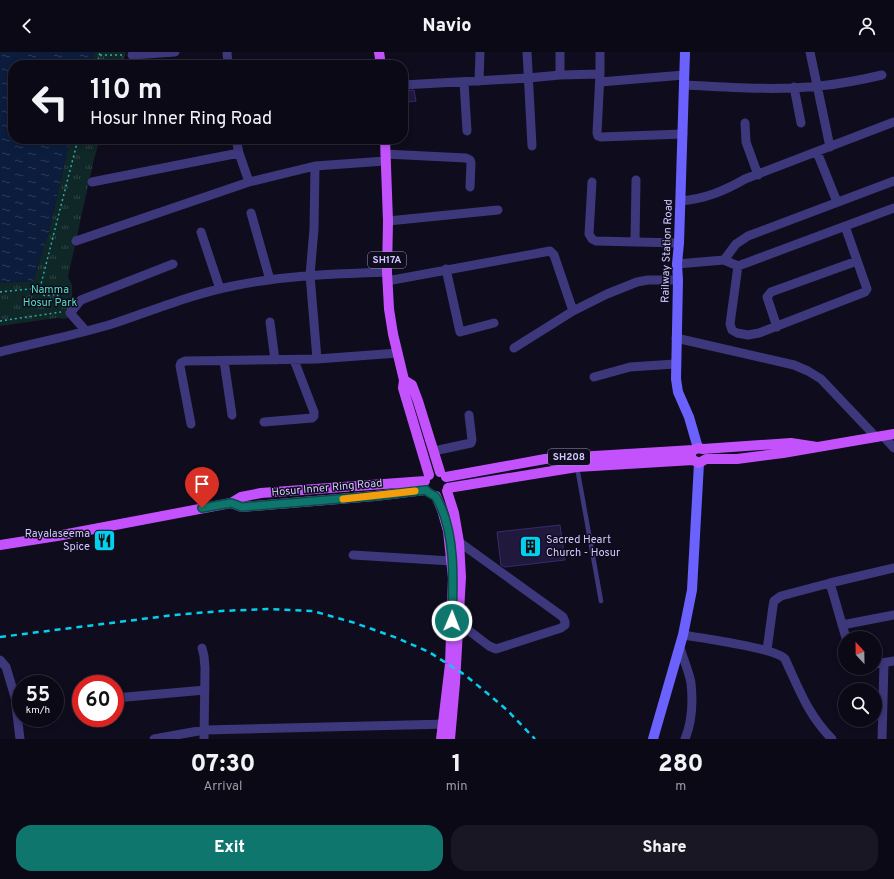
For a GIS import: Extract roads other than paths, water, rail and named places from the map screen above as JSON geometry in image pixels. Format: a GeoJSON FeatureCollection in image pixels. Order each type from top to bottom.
{"type":"FeatureCollection","features":[{"type":"Feature","properties":{"kind":"main road","name":"Railway Station Road"},"geometry":{"type":"LineString","coordinates":[[653,739],[680,647],[692,590],[699,455],[689,417],[678,392],[676,379],[677,264],[685,52]]}},
{"type":"Feature","properties":{"kind":"main road","name":"SH17A"},"geometry":{"type":"LineString","coordinates":[[385,144],[388,221],[387,276],[390,323],[404,380],[402,388],[426,482]]}},
{"type":"Feature","properties":{"kind":"main road","name":"SH17A"},"geometry":{"type":"LineString","coordinates":[[404,380],[412,385],[434,451],[443,474],[448,480],[448,489],[460,542],[461,577],[459,622],[447,724],[441,739]]}},
{"type":"Feature","properties":{"kind":"main road","name":"SH208"},"geometry":{"type":"LineString","coordinates":[[443,474],[545,459],[699,455],[745,458],[894,434]]}},
{"type":"Feature","properties":{"kind":"main road","name":"SH208"},"geometry":{"type":"LineString","coordinates":[[448,489],[577,467],[699,455]]}},
{"type":"Feature","properties":{"kind":"main road"},"geometry":{"type":"LineString","coordinates":[[443,474],[432,473],[426,482],[428,493],[436,496],[444,494],[448,489]]}},
{"type":"Feature","properties":{"kind":"main road","name":"Hosur Inner Ring Road"},"geometry":{"type":"LineString","coordinates":[[0,544],[57,536],[231,503],[241,497],[260,493],[426,482]]}},
{"type":"Feature","properties":{"kind":"main road","name":"SH17A"},"geometry":{"type":"LineString","coordinates":[[436,496],[448,531],[453,578],[447,724],[450,739]]}},
{"type":"Feature","properties":{"kind":"street"},"geometry":{"type":"LineString","coordinates":[[132,55],[175,52]]}},
{"type":"Feature","properties":{"kind":"street"},"geometry":{"type":"LineString","coordinates":[[479,81],[480,52]]}},
{"type":"Feature","properties":{"kind":"street"},"geometry":{"type":"LineString","coordinates":[[526,52],[532,146]]}},
{"type":"Feature","properties":{"kind":"street"},"geometry":{"type":"LineString","coordinates":[[560,52],[560,74]]}},
{"type":"Feature","properties":{"kind":"street"},"geometry":{"type":"LineString","coordinates":[[600,52],[598,136],[683,134]]}},
{"type":"Feature","properties":{"kind":"street"},"geometry":{"type":"LineString","coordinates":[[810,52],[830,147]]}},
{"type":"Feature","properties":{"kind":"street"},"geometry":{"type":"LineString","coordinates":[[408,85],[528,78],[560,74],[600,78],[684,80],[770,89],[846,83],[882,75]]}},
{"type":"Feature","properties":{"kind":"street"},"geometry":{"type":"LineString","coordinates":[[464,82],[468,131]]}},
{"type":"Feature","properties":{"kind":"street"},"geometry":{"type":"LineString","coordinates":[[794,88],[801,123]]}},
{"type":"Feature","properties":{"kind":"street"},"geometry":{"type":"LineString","coordinates":[[680,202],[698,200],[729,188],[745,179],[894,122]]}},
{"type":"Feature","properties":{"kind":"street"},"geometry":{"type":"LineString","coordinates":[[745,123],[746,142],[758,175]]}},
{"type":"Feature","properties":{"kind":"street"},"geometry":{"type":"LineString","coordinates":[[237,144],[238,152],[249,182]]}},
{"type":"Feature","properties":{"kind":"street"},"geometry":{"type":"LineString","coordinates":[[92,182],[238,152]]}},
{"type":"Feature","properties":{"kind":"street"},"geometry":{"type":"LineString","coordinates":[[817,152],[837,202]]}},
{"type":"Feature","properties":{"kind":"street"},"geometry":{"type":"LineString","coordinates":[[76,241],[249,182],[315,166],[385,158],[466,158],[470,160],[471,163],[470,186]]}},
{"type":"Feature","properties":{"kind":"street"},"geometry":{"type":"LineString","coordinates":[[315,166],[314,229],[310,275],[317,359]]}},
{"type":"Feature","properties":{"kind":"street"},"geometry":{"type":"LineString","coordinates":[[634,242],[636,180]]}},
{"type":"Feature","properties":{"kind":"street"},"geometry":{"type":"LineString","coordinates":[[724,260],[736,244],[748,236],[894,181]]}},
{"type":"Feature","properties":{"kind":"street"},"geometry":{"type":"LineString","coordinates":[[592,182],[589,234],[592,239],[596,241],[679,242]]}},
{"type":"Feature","properties":{"kind":"street"},"geometry":{"type":"LineString","coordinates":[[677,264],[724,260],[738,266],[894,208]]}},
{"type":"Feature","properties":{"kind":"street"},"geometry":{"type":"LineString","coordinates":[[388,221],[498,210]]}},
{"type":"Feature","properties":{"kind":"street"},"geometry":{"type":"LineString","coordinates":[[251,213],[270,280]]}},
{"type":"Feature","properties":{"kind":"street"},"geometry":{"type":"LineString","coordinates":[[738,266],[730,324],[732,330],[737,333],[748,335],[777,327],[865,292],[867,289],[844,226]]}},
{"type":"Feature","properties":{"kind":"street"},"geometry":{"type":"LineString","coordinates":[[202,232],[220,289]]}},
{"type":"Feature","properties":{"kind":"street"},"geometry":{"type":"LineString","coordinates":[[0,352],[114,323],[186,298],[220,289],[270,280],[310,275],[387,276],[446,269],[550,251],[554,255],[573,310]]}},
{"type":"Feature","properties":{"kind":"street"},"geometry":{"type":"LineString","coordinates":[[777,327],[767,297],[771,292],[857,261]]}},
{"type":"Feature","properties":{"kind":"street"},"geometry":{"type":"LineString","coordinates":[[86,330],[70,313],[81,300],[172,264]]}},
{"type":"Feature","properties":{"kind":"street"},"geometry":{"type":"LineString","coordinates":[[446,269],[461,336],[494,323]]}},
{"type":"Feature","properties":{"kind":"street"},"geometry":{"type":"LineString","coordinates":[[514,348],[573,310],[607,294],[637,282],[648,280],[678,280]]}},
{"type":"Feature","properties":{"kind":"street"},"geometry":{"type":"LineString","coordinates":[[270,322],[276,360]]}},
{"type":"Feature","properties":{"kind":"street"},"geometry":{"type":"LineString","coordinates":[[676,338],[794,365],[808,370],[821,379],[879,437],[894,448]]}},
{"type":"Feature","properties":{"kind":"street"},"geometry":{"type":"LineString","coordinates":[[191,424],[180,366],[181,363],[186,361],[294,360],[398,353]]}},
{"type":"Feature","properties":{"kind":"street"},"geometry":{"type":"LineString","coordinates":[[224,360],[232,415]]}},
{"type":"Feature","properties":{"kind":"street"},"geometry":{"type":"LineString","coordinates":[[264,422],[312,418],[314,416],[314,412],[294,360]]}},
{"type":"Feature","properties":{"kind":"street"},"geometry":{"type":"LineString","coordinates":[[594,377],[630,367],[676,364]]}},
{"type":"Feature","properties":{"kind":"street"},"geometry":{"type":"LineString","coordinates":[[434,451],[471,442],[469,415]]}},
{"type":"Feature","properties":{"kind":"street"},"geometry":{"type":"LineString","coordinates":[[459,622],[489,646],[496,649],[561,628],[565,625],[563,617],[460,542]]}},
{"type":"Feature","properties":{"kind":"street"},"geometry":{"type":"LineString","coordinates":[[353,555],[452,561]]}},
{"type":"Feature","properties":{"kind":"street"},"geometry":{"type":"LineString","coordinates":[[767,650],[774,601],[781,596],[830,582],[894,568]]}},
{"type":"Feature","properties":{"kind":"street"},"geometry":{"type":"LineString","coordinates":[[830,582],[844,631]]}},
{"type":"Feature","properties":{"kind":"street"},"geometry":{"type":"LineString","coordinates":[[842,625],[894,615]]}},
{"type":"Feature","properties":{"kind":"street"},"geometry":{"type":"LineString","coordinates":[[683,634],[767,650],[782,655],[811,713],[822,729],[832,739]]}},
{"type":"Feature","properties":{"kind":"street"},"geometry":{"type":"LineString","coordinates":[[680,647],[691,682],[692,706],[690,726],[685,739]]}},
{"type":"Feature","properties":{"kind":"street"},"geometry":{"type":"LineString","coordinates":[[202,648],[204,656],[204,735]]}},
{"type":"Feature","properties":{"kind":"street"},"geometry":{"type":"LineString","coordinates":[[0,660],[6,667],[15,697],[20,739]]}},
{"type":"Feature","properties":{"kind":"street"},"geometry":{"type":"LineString","coordinates":[[882,663],[894,661]]}},
{"type":"Feature","properties":{"kind":"street"},"geometry":{"type":"LineString","coordinates":[[879,675],[882,739]]}},
{"type":"Feature","properties":{"kind":"street"},"geometry":{"type":"LineString","coordinates":[[124,697],[204,690]]}},
{"type":"Feature","properties":{"kind":"street"},"geometry":{"type":"LineString","coordinates":[[154,739],[204,735],[447,724]]}},
{"type":"Feature","properties":{"kind":"lane"},"geometry":{"type":"LineString","coordinates":[[577,467],[600,601]]}},
{"type":"Feature","properties":{"kind":"water"},"geometry":{"type":"Polygon","coordinates":[[[0,52],[95,52],[93,60],[8,60],[8,144],[69,144],[49,231],[33,281],[0,283],[0,52]]]}},
{"type":"Feature","properties":{"kind":"railway"},"geometry":{"type":"LineString","coordinates":[[0,637],[174,615],[221,611],[267,609],[313,611],[355,623],[397,638],[429,652],[465,675],[487,693],[507,710],[535,739]]}},
{"type":"Feature","properties":{"kind":"place","name":"Rayalaseema Spice"},"geometry":{"type":"Point","coordinates":[105,540]}},
{"type":"Feature","properties":{"kind":"place","name":"Sacred Heart Church - Hosur"},"geometry":{"type":"Point","coordinates":[531,546]}},
{"type":"Feature","properties":{"kind":"park label","name":"Namma Hosur Park"},"geometry":{"type":"Point","coordinates":[50,296]}}]}
